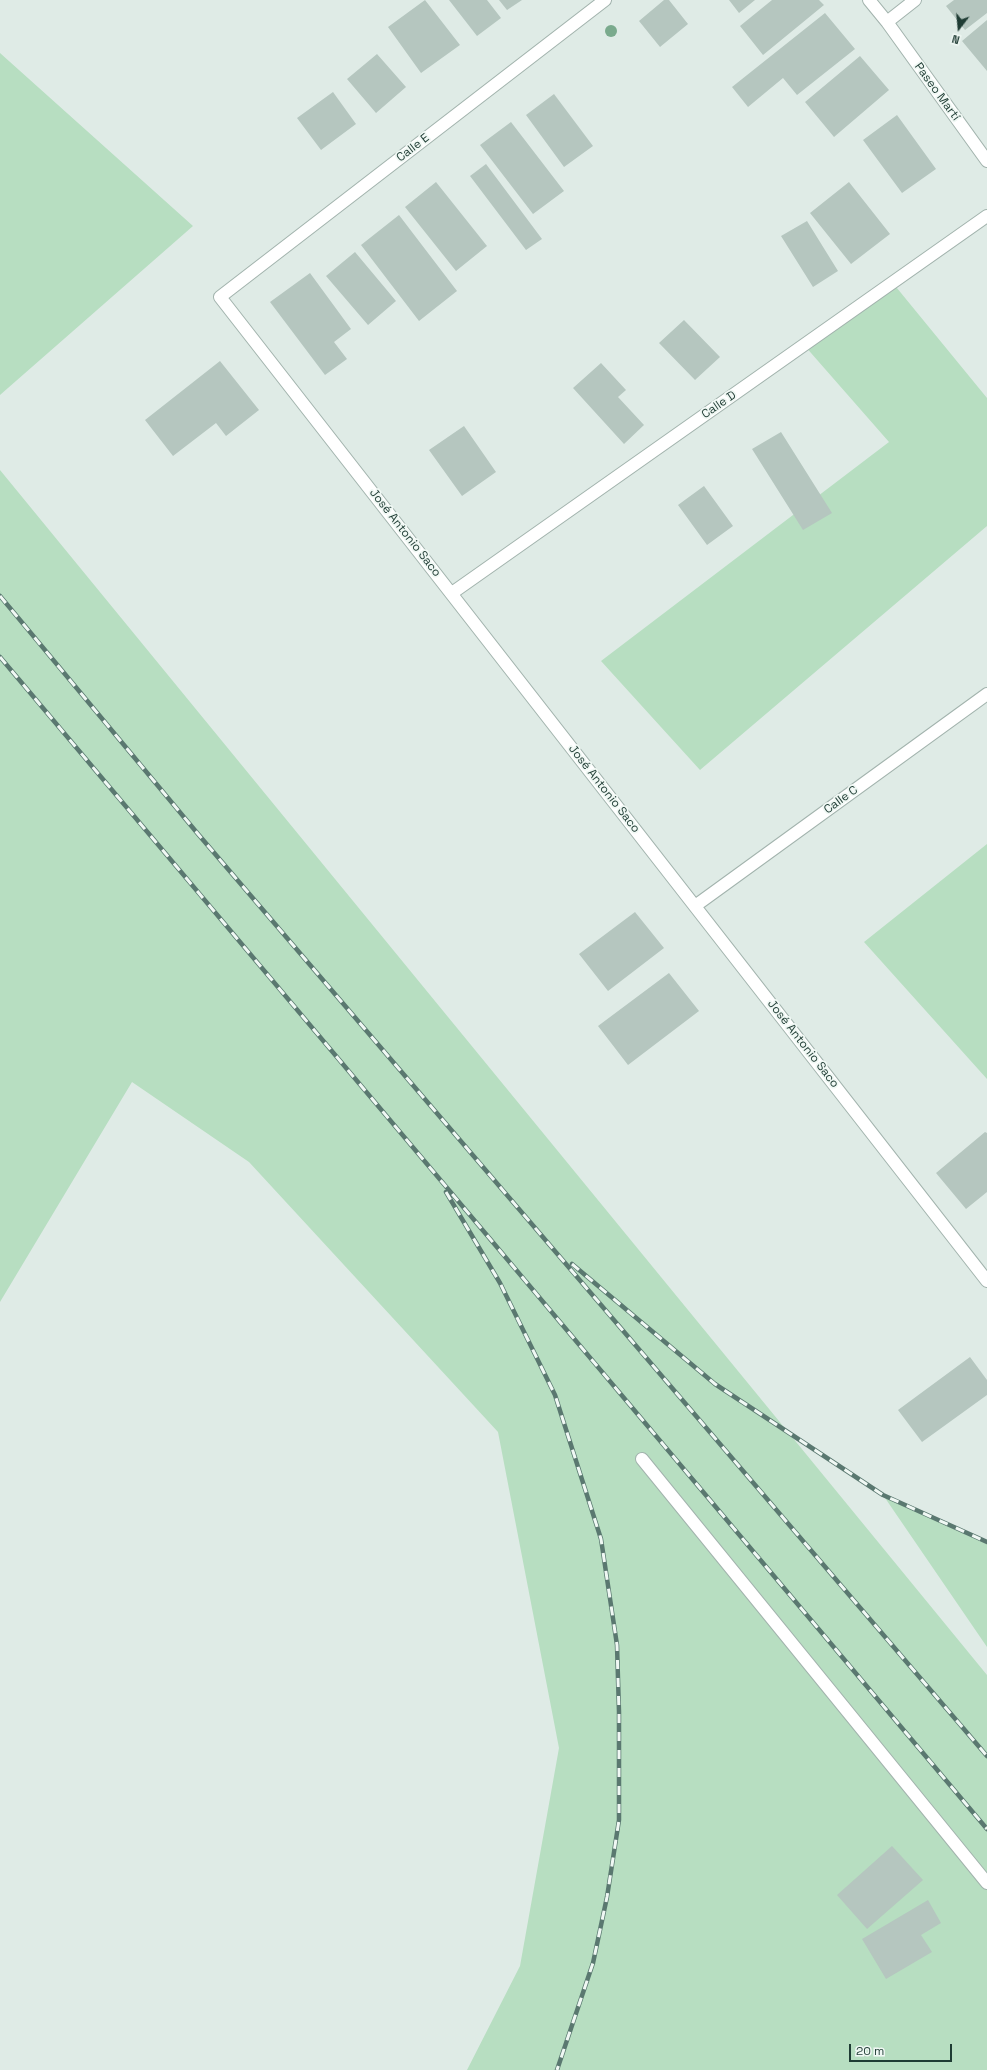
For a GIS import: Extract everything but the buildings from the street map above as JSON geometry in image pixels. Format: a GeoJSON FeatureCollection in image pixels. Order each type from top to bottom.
{"type":"FeatureCollection","features":[{"type":"Feature","properties":{"kind":"street","name":"Calle E"},"geometry":{"type":"LineString","coordinates":[[220,297],[605,0]]}},
{"type":"Feature","properties":{"kind":"street","name":"Paseo Martí"},"geometry":{"type":"LineString","coordinates":[[869,0],[887,22],[987,161]]}},
{"type":"Feature","properties":{"kind":"street"},"geometry":{"type":"LineString","coordinates":[[887,22],[915,0]]}},
{"type":"Feature","properties":{"kind":"street","name":"Calle D"},"geometry":{"type":"LineString","coordinates":[[452,593],[987,216]]}},
{"type":"Feature","properties":{"kind":"street","name":"José Antonio Saco"},"geometry":{"type":"LineString","coordinates":[[220,297],[987,1281]]}},
{"type":"Feature","properties":{"kind":"street","name":"Calle C"},"geometry":{"type":"LineString","coordinates":[[695,906],[987,694]]}},
{"type":"Feature","properties":{"kind":"street"},"geometry":{"type":"LineString","coordinates":[[642,1459],[987,1883]]}},
{"type":"Feature","properties":{"kind":"green space"},"geometry":{"type":"Polygon","coordinates":[[[0,53],[193,226],[0,395],[0,53]]]}},
{"type":"Feature","properties":{"kind":"green space"},"geometry":{"type":"Polygon","coordinates":[[[892,282],[987,398],[987,526],[700,770],[601,661],[889,442],[804,345],[892,282]]]}},
{"type":"Feature","properties":{"kind":"green space"},"geometry":{"type":"Polygon","coordinates":[[[0,470],[987,1675],[987,2070],[467,2070],[520,1966],[559,1748],[498,1432],[249,1162],[132,1082],[0,1302],[0,470]]]}},
{"type":"Feature","properties":{"kind":"green space"},"geometry":{"type":"Polygon","coordinates":[[[987,844],[987,1079],[864,942],[987,844]]]}},
{"type":"Feature","properties":{"kind":"green space"},"geometry":{"type":"Polygon","coordinates":[[[883,1495],[987,1542],[987,1647],[883,1495]]]}},
{"type":"Feature","properties":{"kind":"railway"},"geometry":{"type":"LineString","coordinates":[[0,596],[198,834],[987,1756]]}},
{"type":"Feature","properties":{"kind":"railway"},"geometry":{"type":"LineString","coordinates":[[0,657],[987,1829]]}},
{"type":"Feature","properties":{"kind":"railway"},"geometry":{"type":"LineString","coordinates":[[446,1192],[500,1283],[555,1395],[601,1539],[617,1645],[619,1712],[619,1820],[607,1897],[593,1963],[557,2070]]}},
{"type":"Feature","properties":{"kind":"railway"},"geometry":{"type":"LineString","coordinates":[[572,1264],[715,1384],[883,1495],[987,1542]]}}]}
